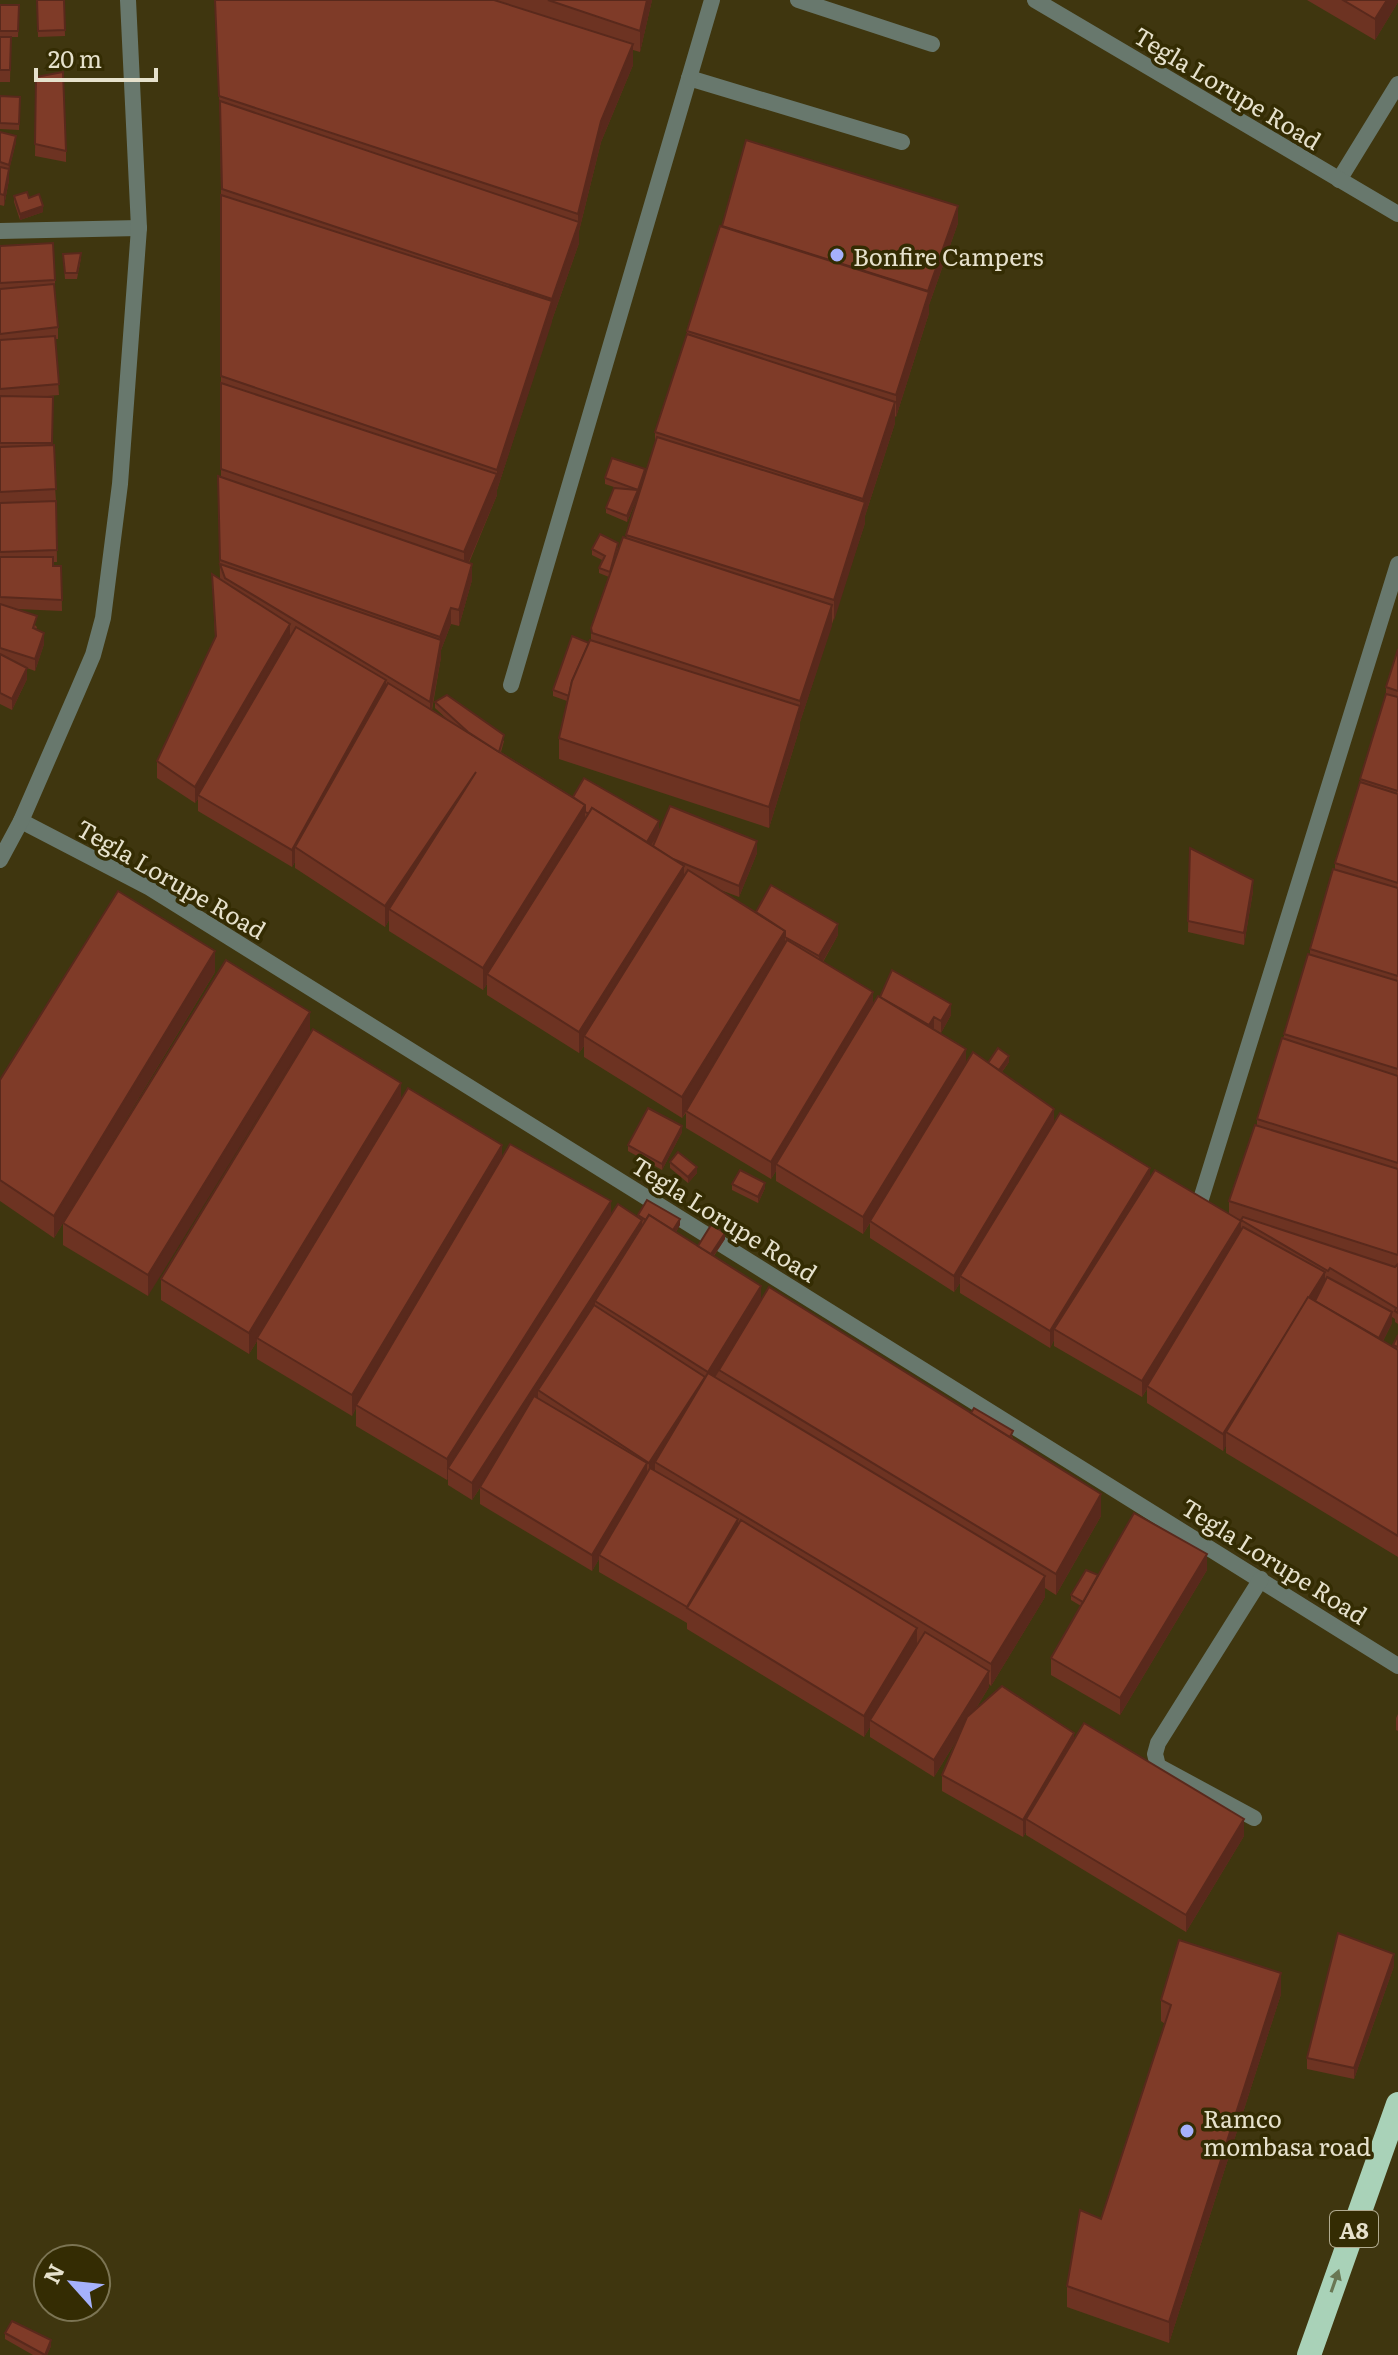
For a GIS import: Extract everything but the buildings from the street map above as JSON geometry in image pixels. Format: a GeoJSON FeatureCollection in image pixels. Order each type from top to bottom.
{"type":"FeatureCollection","features":[{"type":"Feature","properties":{"kind":"highway","name":"A8"},"geometry":{"type":"LineString","coordinates":[[1309,2355],[1398,2104]]}},
{"type":"Feature","properties":{"kind":"street"},"geometry":{"type":"LineString","coordinates":[[0,860],[21,821],[93,655],[103,618],[120,484],[139,228],[128,0]]}},
{"type":"Feature","properties":{"kind":"street"},"geometry":{"type":"LineString","coordinates":[[511,685],[712,0]]}},
{"type":"Feature","properties":{"kind":"street"},"geometry":{"type":"LineString","coordinates":[[798,0],[932,44]]}},
{"type":"Feature","properties":{"kind":"street","name":"Tegla Lorupe Road"},"geometry":{"type":"LineString","coordinates":[[1035,0],[1398,214]]}},
{"type":"Feature","properties":{"kind":"street"},"geometry":{"type":"LineString","coordinates":[[689,78],[902,142]]}},
{"type":"Feature","properties":{"kind":"street"},"geometry":{"type":"LineString","coordinates":[[1339,180],[1398,84]]}},
{"type":"Feature","properties":{"kind":"street"},"geometry":{"type":"LineString","coordinates":[[0,231],[139,228]]}},
{"type":"Feature","properties":{"kind":"street"},"geometry":{"type":"LineString","coordinates":[[1201,1199],[1398,564]]}},
{"type":"Feature","properties":{"kind":"street","name":"Tegla Lorupe Road"},"geometry":{"type":"LineString","coordinates":[[21,821],[150,888],[1398,1666]]}},
{"type":"Feature","properties":{"kind":"street"},"geometry":{"type":"LineString","coordinates":[[1254,1818],[1158,1766],[1155,1754],[1158,1743],[1261,1579]]}},
{"type":"Feature","properties":{"kind":"place","name":"Bonfire Campers"},"geometry":{"type":"Point","coordinates":[837,255]}},
{"type":"Feature","properties":{"kind":"place","name":"Ramco mombasa road"},"geometry":{"type":"Point","coordinates":[1187,2131]}}]}
